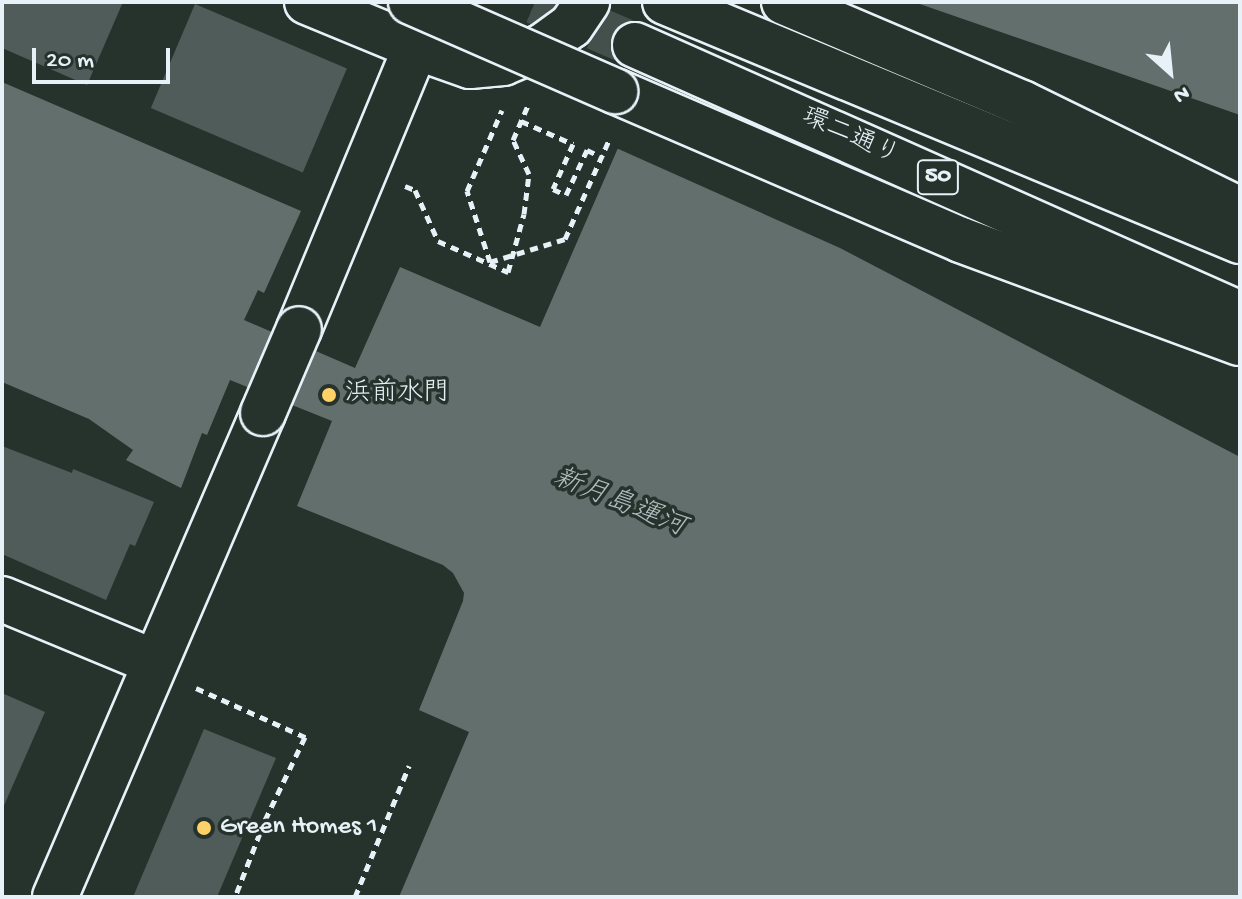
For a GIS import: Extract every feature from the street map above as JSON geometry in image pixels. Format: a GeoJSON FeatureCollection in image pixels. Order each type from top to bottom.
{"type":"FeatureCollection","features":[{"type":"Feature","properties":{"kind":"main road"},"geometry":{"type":"LineString","coordinates":[[307,2],[470,66],[503,63],[543,46],[571,26],[587,2]]}},
{"type":"Feature","properties":{"kind":"main road","name":"50"},"geometry":{"type":"LineString","coordinates":[[411,2],[961,240],[1240,343]]}},
{"type":"Feature","properties":{"kind":"main road","name":"環二通り"},"geometry":{"type":"LineString","coordinates":[[665,2],[1240,241]]}},
{"type":"Feature","properties":{"kind":"main road"},"geometry":{"type":"LineString","coordinates":[[784,2],[1022,103],[1240,210]]}},
{"type":"Feature","properties":{"kind":"main road","name":"環二通り"},"geometry":{"type":"LineString","coordinates":[[635,45],[1240,314]]}},
{"type":"Feature","properties":{"kind":"main road"},"geometry":{"type":"LineString","coordinates":[[55,897],[299,329],[416,47]]}},
{"type":"Feature","properties":{"kind":"main road"},"geometry":{"type":"LineString","coordinates":[[2,599],[154,662]]}},
{"type":"Feature","properties":{"kind":"path"},"geometry":{"type":"LineString","coordinates":[[397,183],[415,190],[438,241],[508,272],[524,214],[529,174],[513,140],[533,93]]}},
{"type":"Feature","properties":{"kind":"path"},"geometry":{"type":"LineString","coordinates":[[494,130],[467,191],[490,262],[565,239],[602,157],[587,150],[566,195],[553,189],[573,144],[521,121]]}},
{"type":"Feature","properties":{"kind":"path"},"geometry":{"type":"LineString","coordinates":[[196,688],[305,737],[265,820],[235,897]]}},
{"type":"Feature","properties":{"kind":"path"},"geometry":{"type":"LineString","coordinates":[[355,897],[409,766]]}},
{"type":"Feature","properties":{"kind":"water","name":"新月島運河"},"geometry":{"type":"Polygon","coordinates":[[[714,2],[1240,2],[1240,897],[399,897],[469,732],[419,710],[463,601],[464,593],[453,573],[443,565],[297,506],[332,421],[230,380],[207,435],[202,433],[181,488],[126,460],[133,450],[89,419],[2,382],[2,82],[301,211],[264,293],[258,290],[244,320],[355,368],[400,267],[540,327],[645,86],[676,84],[714,2]]]}},
{"type":"Feature","properties":{"kind":"pier"},"geometry":{"type":"Polygon","coordinates":[[[710,2],[914,2],[1240,115],[1240,457],[840,248],[614,147],[642,84],[673,80],[710,2]]]}},
{"type":"Feature","properties":{"kind":"building"},"geometry":{"type":"Polygon","coordinates":[[[2,2],[123,2],[87,85],[2,48],[2,2]]]}},
{"type":"Feature","properties":{"kind":"building"},"geometry":{"type":"Polygon","coordinates":[[[195,4],[347,68],[303,172],[151,108],[195,4]]]}},
{"type":"Feature","properties":{"kind":"building"},"geometry":{"type":"Polygon","coordinates":[[[2,446],[72,473],[73,469],[154,502],[135,546],[130,544],[106,600],[2,554],[2,446]]]}},
{"type":"Feature","properties":{"kind":"building"},"geometry":{"type":"Polygon","coordinates":[[[2,693],[45,712],[2,810],[2,693]]]}},
{"type":"Feature","properties":{"kind":"building","name":"Green Homes 1"},"geometry":{"type":"Polygon","coordinates":[[[204,729],[276,758],[217,897],[133,897],[204,729]]]}},
{"type":"Feature","properties":{"kind":"tunnel"},"geometry":{"type":"LineString","coordinates":[[535,2],[635,45]]}},
{"type":"Feature","properties":{"kind":"place","name":"浜前水門"},"geometry":{"type":"Point","coordinates":[329,395]}},
{"type":"Feature","properties":{"kind":"place","name":"Green Homes 1"},"geometry":{"type":"Point","coordinates":[204,828]}}]}
